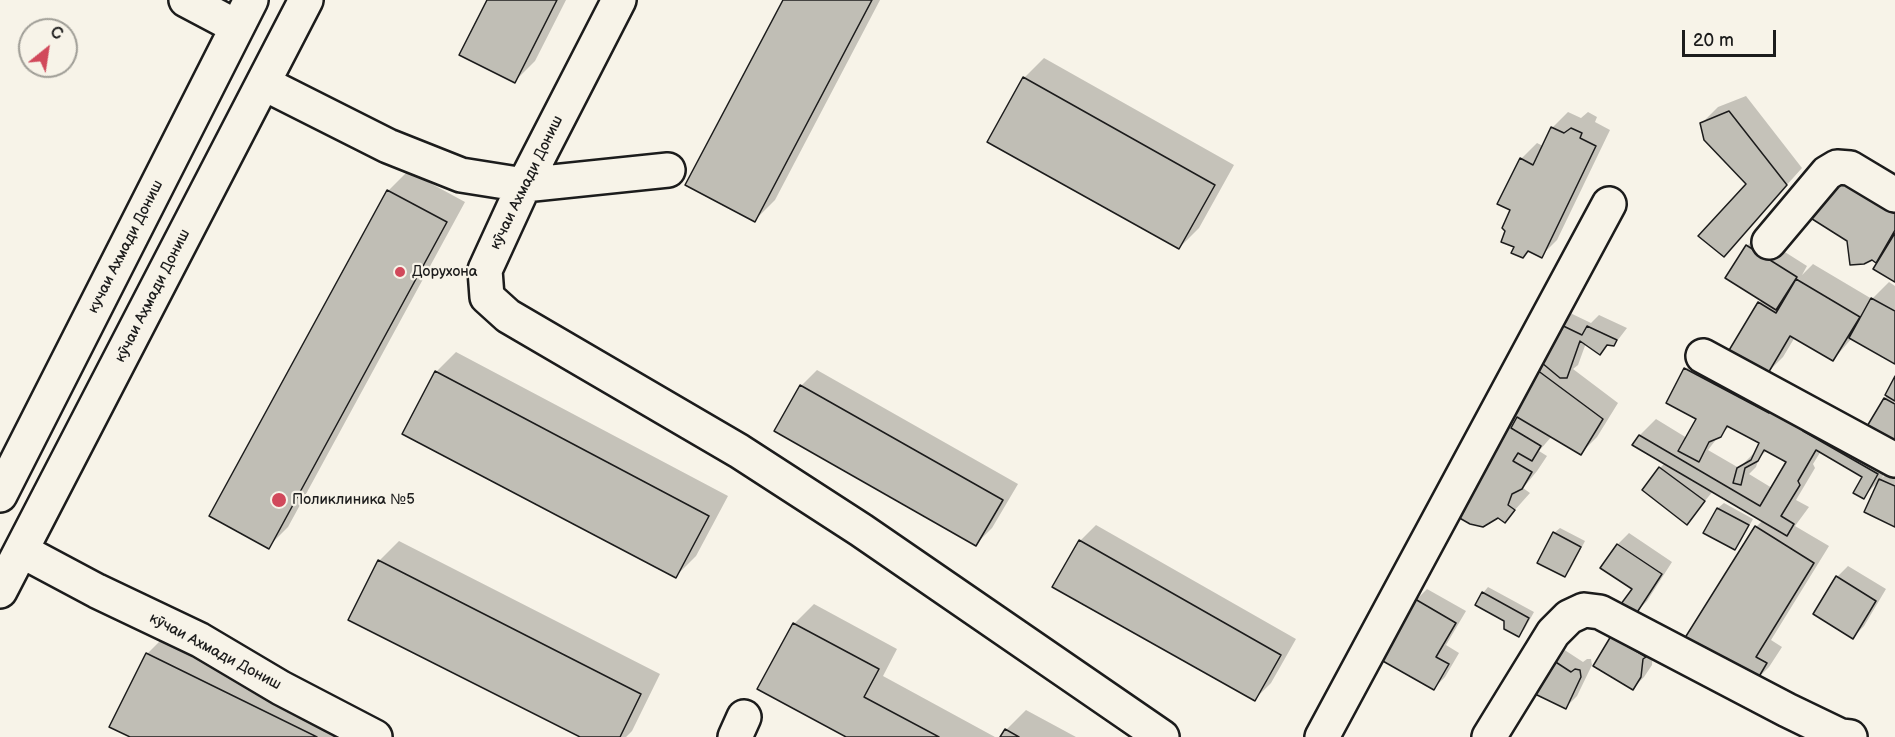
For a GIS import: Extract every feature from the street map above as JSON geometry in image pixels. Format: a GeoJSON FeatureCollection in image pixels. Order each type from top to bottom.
{"type":"FeatureCollection","features":[{"type":"Feature","properties":{"kind":"street"},"geometry":{"type":"LineString","coordinates":[[186,0],[244,14]]}},
{"type":"Feature","properties":{"kind":"street","name":"кӯчаи Аҳмади Дониш"},"geometry":{"type":"LineString","coordinates":[[0,591],[306,0]]}},
{"type":"Feature","properties":{"kind":"street","name":"кӯчаи Ахмади Дониш"},"geometry":{"type":"LineString","coordinates":[[619,0],[524,185],[485,270],[487,297],[507,316],[739,451],[861,530],[1162,737]]}},
{"type":"Feature","properties":{"kind":"street","name":"кучаи Ахмади Дониш"},"geometry":{"type":"LineString","coordinates":[[0,495],[244,14]]}},
{"type":"Feature","properties":{"kind":"street"},"geometry":{"type":"LineString","coordinates":[[263,83],[388,146],[461,176],[524,185],[668,170]]}},
{"type":"Feature","properties":{"kind":"street"},"geometry":{"type":"LineString","coordinates":[[1769,242],[1827,173],[1838,166],[1850,168],[1895,195]]}},
{"type":"Feature","properties":{"kind":"street"},"geometry":{"type":"LineString","coordinates":[[1322,737],[1609,204]]}},
{"type":"Feature","properties":{"kind":"street"},"geometry":{"type":"LineString","coordinates":[[1703,356],[1895,460]]}},
{"type":"Feature","properties":{"kind":"street","name":"кӯчаи Ахмади Дониш"},"geometry":{"type":"LineString","coordinates":[[22,550],[97,591],[200,640],[281,688],[375,737]]}},
{"type":"Feature","properties":{"kind":"street"},"geometry":{"type":"LineString","coordinates":[[1489,737],[1553,633],[1569,617],[1584,610],[1600,612],[1787,710],[1841,736],[1851,737]]}},
{"type":"Feature","properties":{"kind":"building"},"geometry":{"type":"Polygon","coordinates":[[[487,0],[557,0],[515,83],[459,55],[487,0]]]}},
{"type":"Feature","properties":{"kind":"building"},"geometry":{"type":"Polygon","coordinates":[[[783,0],[872,0],[755,222],[685,185],[783,0]]]}},
{"type":"Feature","properties":{"kind":"building"},"geometry":{"type":"Polygon","coordinates":[[[1023,77],[1215,185],[1179,249],[987,142],[1023,77]]]}},
{"type":"Feature","properties":{"kind":"building"},"geometry":{"type":"Polygon","coordinates":[[[1729,111],[1787,185],[1724,257],[1698,236],[1746,184],[1704,140],[1700,123],[1729,111]]]}},
{"type":"Feature","properties":{"kind":"building"},"geometry":{"type":"Polygon","coordinates":[[[1551,127],[1564,133],[1571,128],[1582,133],[1580,138],[1596,146],[1542,258],[1528,251],[1523,258],[1511,253],[1514,247],[1501,242],[1505,231],[1502,228],[1510,210],[1497,204],[1520,158],[1533,165],[1551,127]]]}},
{"type":"Feature","properties":{"kind":"building"},"geometry":{"type":"Polygon","coordinates":[[[1840,173],[1895,211],[1895,230],[1876,263],[1872,260],[1864,264],[1850,265],[1847,241],[1809,217],[1840,173]]]}},
{"type":"Feature","properties":{"kind":"building"},"geometry":{"type":"Polygon","coordinates":[[[387,190],[447,222],[269,549],[209,516],[387,190]]]}},
{"type":"Feature","properties":{"kind":"building"},"geometry":{"type":"Polygon","coordinates":[[[1895,233],[1895,282],[1873,269],[1895,233]]]}},
{"type":"Feature","properties":{"kind":"building"},"geometry":{"type":"Polygon","coordinates":[[[1746,245],[1797,277],[1776,310],[1725,278],[1746,245]]]}},
{"type":"Feature","properties":{"kind":"building"},"geometry":{"type":"Polygon","coordinates":[[[1796,279],[1860,317],[1833,361],[1790,336],[1767,375],[1728,352],[1758,302],[1776,313],[1796,279]]]}},
{"type":"Feature","properties":{"kind":"building"},"geometry":{"type":"Polygon","coordinates":[[[1871,298],[1895,311],[1895,364],[1849,338],[1871,298]]]}},
{"type":"Feature","properties":{"kind":"building"},"geometry":{"type":"Polygon","coordinates":[[[1553,321],[1582,335],[1587,326],[1617,340],[1614,346],[1607,345],[1600,355],[1580,341],[1567,378],[1560,378],[1536,358],[1553,321]]]}},
{"type":"Feature","properties":{"kind":"building"},"geometry":{"type":"Polygon","coordinates":[[[1533,367],[1603,419],[1581,455],[1517,417],[1511,428],[1541,446],[1532,461],[1518,453],[1513,461],[1532,472],[1522,489],[1512,494],[1508,505],[1515,510],[1505,523],[1498,518],[1483,527],[1470,524],[1456,516],[1533,367]]]}},
{"type":"Feature","properties":{"kind":"building"},"geometry":{"type":"Polygon","coordinates":[[[1684,368],[1769,413],[1773,410],[1801,426],[1803,431],[1878,474],[1864,499],[1853,493],[1862,477],[1816,450],[1798,481],[1800,485],[1781,516],[1794,524],[1787,536],[1632,445],[1639,435],[1760,506],[1786,462],[1764,450],[1758,461],[1745,468],[1741,485],[1733,483],[1737,468],[1751,460],[1759,443],[1727,426],[1721,437],[1709,442],[1699,462],[1678,451],[1696,419],[1666,403],[1684,368]]]}},
{"type":"Feature","properties":{"kind":"building"},"geometry":{"type":"Polygon","coordinates":[[[435,371],[709,516],[676,578],[402,434],[435,371]]]}},
{"type":"Feature","properties":{"kind":"building"},"geometry":{"type":"Polygon","coordinates":[[[1895,376],[1895,401],[1885,395],[1895,376]]]}},
{"type":"Feature","properties":{"kind":"building"},"geometry":{"type":"Polygon","coordinates":[[[800,385],[1003,500],[976,546],[774,431],[800,385]]]}},
{"type":"Feature","properties":{"kind":"building"},"geometry":{"type":"Polygon","coordinates":[[[1884,398],[1895,404],[1895,451],[1863,433],[1884,398]]]}},
{"type":"Feature","properties":{"kind":"building"},"geometry":{"type":"Polygon","coordinates":[[[1659,467],[1705,501],[1687,525],[1642,490],[1659,467]]]}},
{"type":"Feature","properties":{"kind":"building"},"geometry":{"type":"Polygon","coordinates":[[[1879,479],[1895,486],[1895,527],[1864,512],[1879,479]]]}},
{"type":"Feature","properties":{"kind":"building"},"geometry":{"type":"Polygon","coordinates":[[[1717,508],[1749,525],[1735,550],[1703,533],[1717,508]]]}},
{"type":"Feature","properties":{"kind":"building"},"geometry":{"type":"Polygon","coordinates":[[[1755,526],[1814,563],[1756,657],[1767,663],[1754,685],[1683,641],[1755,526]]]}},
{"type":"Feature","properties":{"kind":"building"},"geometry":{"type":"Polygon","coordinates":[[[1553,532],[1581,547],[1565,577],[1537,563],[1553,532]]]}},
{"type":"Feature","properties":{"kind":"building"},"geometry":{"type":"Polygon","coordinates":[[[1079,540],[1281,655],[1255,701],[1052,587],[1079,540]]]}},
{"type":"Feature","properties":{"kind":"building"},"geometry":{"type":"Polygon","coordinates":[[[1617,544],[1662,574],[1636,614],[1621,604],[1632,589],[1600,568],[1617,544]]]}},
{"type":"Feature","properties":{"kind":"building"},"geometry":{"type":"Polygon","coordinates":[[[378,560],[641,694],[620,737],[580,737],[348,620],[378,560]]]}},
{"type":"Feature","properties":{"kind":"building"},"geometry":{"type":"Polygon","coordinates":[[[1836,576],[1876,601],[1853,639],[1813,614],[1836,576]]]}},
{"type":"Feature","properties":{"kind":"building"},"geometry":{"type":"Polygon","coordinates":[[[1482,592],[1529,618],[1519,637],[1504,629],[1504,621],[1475,605],[1482,592]]]}},
{"type":"Feature","properties":{"kind":"building"},"geometry":{"type":"Polygon","coordinates":[[[1415,599],[1456,623],[1436,657],[1449,664],[1434,690],[1381,660],[1415,599]]]}},
{"type":"Feature","properties":{"kind":"building"},"geometry":{"type":"Polygon","coordinates":[[[793,623],[879,669],[864,697],[939,737],[846,737],[757,689],[793,623]]]}},
{"type":"Feature","properties":{"kind":"building"},"geometry":{"type":"Polygon","coordinates":[[[1611,636],[1646,657],[1643,659],[1641,677],[1633,690],[1593,666],[1611,636]]]}},
{"type":"Feature","properties":{"kind":"building"},"geometry":{"type":"Polygon","coordinates":[[[146,653],[317,737],[130,737],[109,727],[146,653]]]}},
{"type":"Feature","properties":{"kind":"building"},"geometry":{"type":"Polygon","coordinates":[[[1548,657],[1571,672],[1575,669],[1580,670],[1581,677],[1566,709],[1535,694],[1533,678],[1548,657]]]}},
{"type":"Feature","properties":{"kind":"building"},"geometry":{"type":"Polygon","coordinates":[[[1005,729],[1019,737],[1000,737],[1005,729]]]}},
{"type":"Feature","properties":{"kind":"place","name":"Дорухона"},"geometry":{"type":"Point","coordinates":[400,272]}},
{"type":"Feature","properties":{"kind":"place","name":"Поликлиника №5"},"geometry":{"type":"Point","coordinates":[279,500]}}]}
